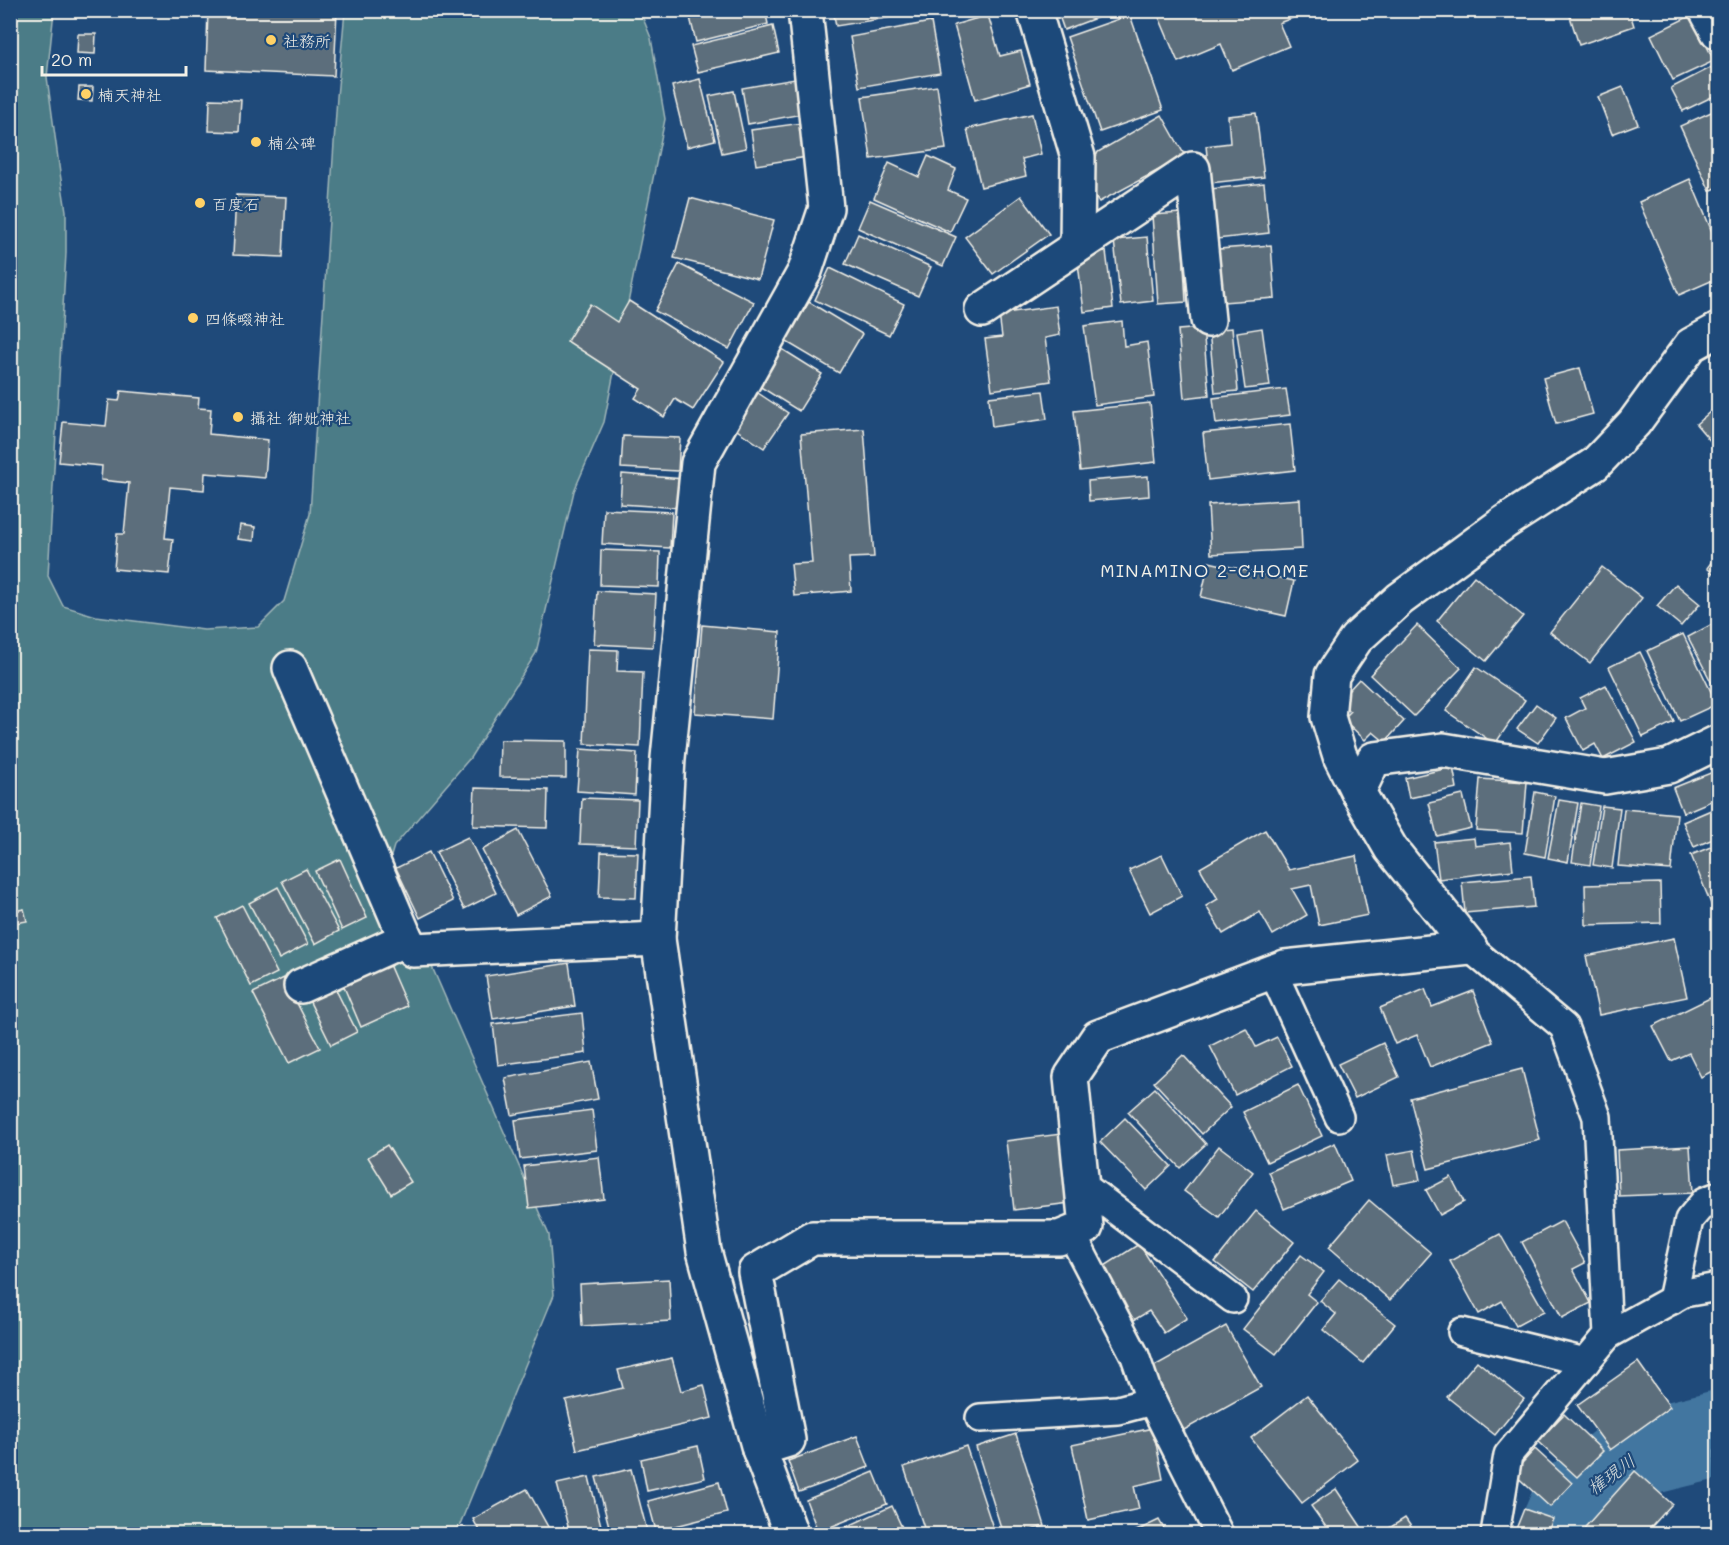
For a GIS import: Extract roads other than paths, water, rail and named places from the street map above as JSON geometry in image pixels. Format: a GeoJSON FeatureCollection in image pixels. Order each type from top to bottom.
{"type":"FeatureCollection","features":[{"type":"Feature","properties":{"kind":"street"},"geometry":{"type":"LineString","coordinates":[[790,1534],[759,1449],[704,1251],[658,939],[668,758],[698,463],[805,271],[826,208],[805,10]]}},
{"type":"Feature","properties":{"kind":"street"},"geometry":{"type":"LineString","coordinates":[[1034,10],[1078,157],[1077,246]]}},
{"type":"Feature","properties":{"kind":"street"},"geometry":{"type":"LineString","coordinates":[[1706,10],[1719,32]]}},
{"type":"Feature","properties":{"kind":"street"},"geometry":{"type":"LineString","coordinates":[[982,310],[1193,169],[1208,320]]}},
{"type":"Feature","properties":{"kind":"street"},"geometry":{"type":"LineString","coordinates":[[1470,948],[1391,849],[1358,792],[1340,756],[1328,717],[1332,675],[1356,639],[1400,599],[1506,522],[1595,464],[1634,423],[1691,345],[1719,330]]}},
{"type":"Feature","properties":{"kind":"street"},"geometry":{"type":"LineString","coordinates":[[290,668],[406,939],[413,950],[658,939]]}},
{"type":"Feature","properties":{"kind":"street"},"geometry":{"type":"LineString","coordinates":[[1358,792],[1374,759],[1408,754],[1443,750],[1605,777],[1669,766],[1719,742]]}},
{"type":"Feature","properties":{"kind":"street"},"geometry":{"type":"LineString","coordinates":[[302,986],[406,939]]}},
{"type":"Feature","properties":{"kind":"street"},"geometry":{"type":"LineString","coordinates":[[759,1449],[788,1440],[755,1272],[812,1238],[1059,1238],[1086,1227],[1071,1077],[1098,1036],[1285,967],[1470,948]]}},
{"type":"Feature","properties":{"kind":"lane"},"geometry":{"type":"LineString","coordinates":[[1470,948],[1564,1027],[1597,1117],[1608,1335]]}},
{"type":"Feature","properties":{"kind":"lane"},"geometry":{"type":"LineString","coordinates":[[1273,972],[1339,1117]]}},
{"type":"Feature","properties":{"kind":"lane"},"geometry":{"type":"LineString","coordinates":[[1081,1184],[1233,1299]]}},
{"type":"Feature","properties":{"kind":"lane"},"geometry":{"type":"LineString","coordinates":[[1672,1300],[1689,1220],[1705,1201],[1719,1196]]}},
{"type":"Feature","properties":{"kind":"lane"},"geometry":{"type":"LineString","coordinates":[[1071,1233],[1135,1356],[1147,1391],[1219,1534]]}},
{"type":"Feature","properties":{"kind":"lane"},"geometry":{"type":"LineString","coordinates":[[1495,1534],[1508,1455],[1608,1335],[1684,1293],[1719,1287]]}},
{"type":"Feature","properties":{"kind":"lane"},"geometry":{"type":"LineString","coordinates":[[1462,1332],[1586,1362]]}},
{"type":"Feature","properties":{"kind":"lane"},"geometry":{"type":"LineString","coordinates":[[980,1418],[1118,1410],[1152,1401]]}},
{"type":"Feature","properties":{"kind":"waterway","name":"権現川"},"geometry":{"type":"LineString","coordinates":[[1561,1534],[1575,1502],[1633,1455],[1718,1434]]}},
{"type":"Feature","properties":{"kind":"place","name":"社務所"},"geometry":{"type":"Point","coordinates":[271,40]}},
{"type":"Feature","properties":{"kind":"place","name":"楠天神社"},"geometry":{"type":"Point","coordinates":[86,94]}},
{"type":"Feature","properties":{"kind":"place","name":"楠公碑"},"geometry":{"type":"Point","coordinates":[256,142]}},
{"type":"Feature","properties":{"kind":"place","name":"百度石"},"geometry":{"type":"Point","coordinates":[200,203]}},
{"type":"Feature","properties":{"kind":"place","name":"四條畷神社"},"geometry":{"type":"Point","coordinates":[193,318]}},
{"type":"Feature","properties":{"kind":"place","name":"攝社 御妣神社"},"geometry":{"type":"Point","coordinates":[238,417]}},
{"type":"Feature","properties":{"kind":"district","name":"MINAMINO 2-CHOME"},"geometry":{"type":"Point","coordinates":[1205,570]}}]}
